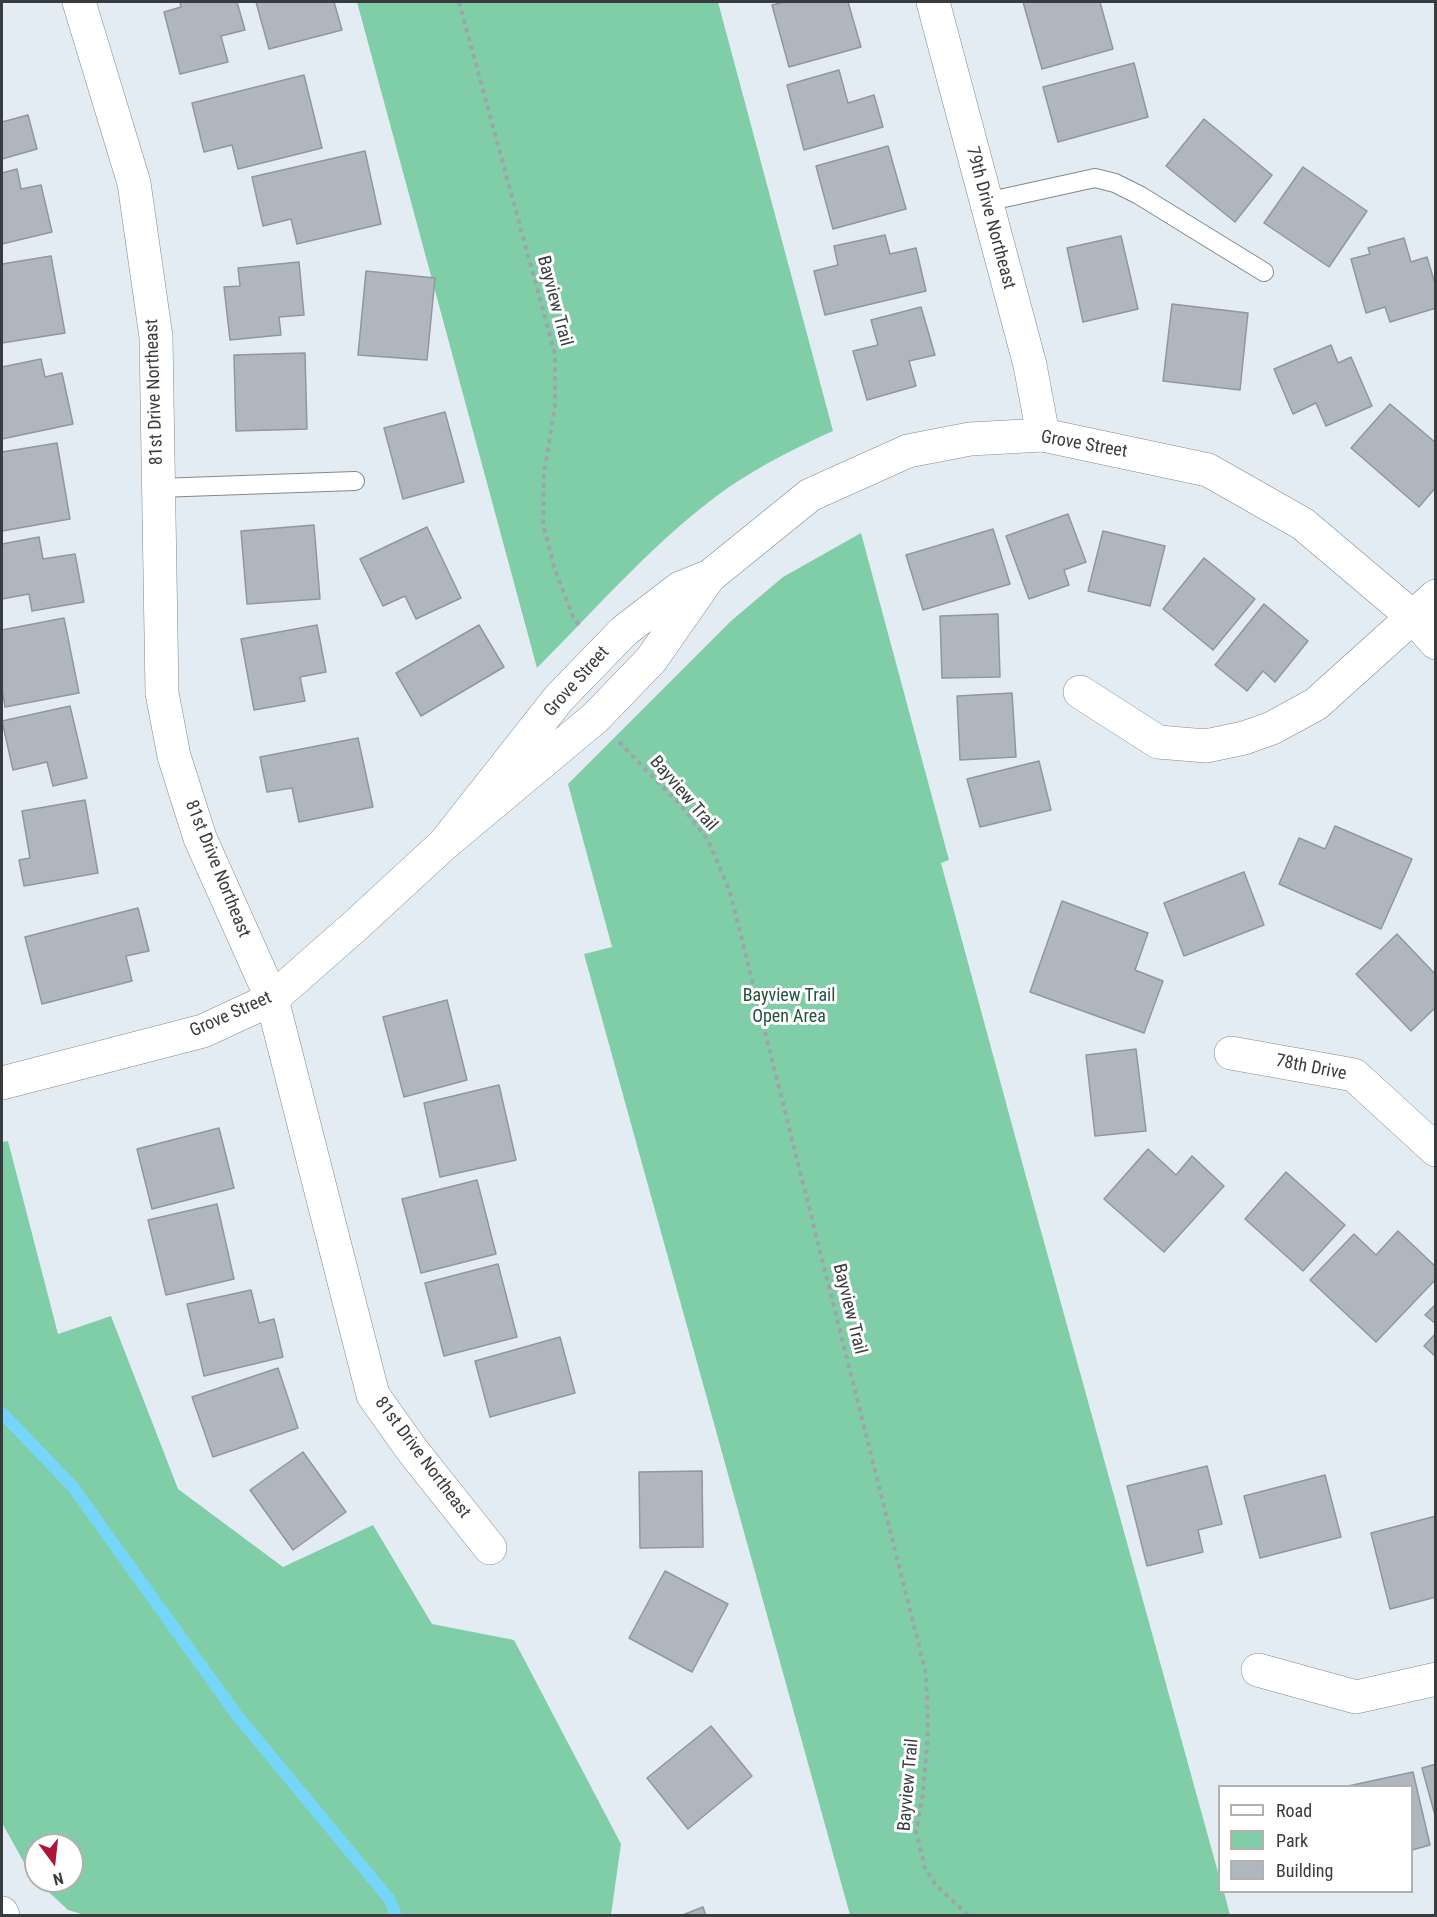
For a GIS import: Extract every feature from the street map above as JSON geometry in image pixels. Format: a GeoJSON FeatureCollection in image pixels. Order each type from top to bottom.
{"type":"FeatureCollection","features":[{"type":"Feature","properties":{"kind":"street","name":"81st Drive Northeast"},"geometry":{"type":"LineString","coordinates":[[79,2],[134,183],[156,336],[162,693],[174,756],[201,838],[272,999],[374,1395],[412,1450],[490,1548]]}},
{"type":"Feature","properties":{"kind":"street","name":"79th Drive Northeast"},"geometry":{"type":"LineString","coordinates":[[933,2],[1030,365],[1043,435]]}},
{"type":"Feature","properties":{"kind":"street","name":"Grove Street"},"geometry":{"type":"LineString","coordinates":[[2,1083],[203,1031],[272,999],[444,844],[595,718],[651,660],[710,576],[810,495],[908,451],[970,439],[1043,435],[1208,470],[1303,524],[1424,607],[1436,643]]}},
{"type":"Feature","properties":{"kind":"street"},"geometry":{"type":"LineString","coordinates":[[1080,692],[1158,742],[1206,746],[1244,738],[1272,728],[1316,704],[1424,607]]}},
{"type":"Feature","properties":{"kind":"street","name":"78th Drive"},"geometry":{"type":"LineString","coordinates":[[1231,1053],[1354,1075],[1436,1150]]}},
{"type":"Feature","properties":{"kind":"street"},"geometry":{"type":"LineString","coordinates":[[1258,1670],[1356,1697],[1436,1679]]}},
{"type":"Feature","properties":{"kind":"lane"},"geometry":{"type":"LineString","coordinates":[[986,202],[1095,178],[1115,183],[1139,195],[1264,272]]}},
{"type":"Feature","properties":{"kind":"lane"},"geometry":{"type":"LineString","coordinates":[[159,488],[355,481]]}},
{"type":"Feature","properties":{"kind":"path","name":"Bayview Trail"},"geometry":{"type":"LineString","coordinates":[[459,2],[555,354],[555,406],[544,474],[543,523],[554,567],[574,619],[585,633]]}},
{"type":"Feature","properties":{"kind":"path","name":"Bayview Trail"},"geometry":{"type":"LineString","coordinates":[[617,740],[682,807],[708,840],[730,892],[926,1674],[928,1731],[923,1794],[916,1832],[920,1852],[925,1868],[936,1885],[969,1916]]}},
{"type":"Feature","properties":{"kind":"green space"},"geometry":{"type":"Polygon","coordinates":[[[357,2],[718,2],[833,431],[754,471],[703,506],[629,573],[537,668],[357,2]]]}},
{"type":"Feature","properties":{"kind":"green space","name":"Bayview Trail Open Area"},"geometry":{"type":"Polygon","coordinates":[[[861,533],[949,860],[941,863],[1218,1872],[1218,1893],[1224,1893],[1230,1915],[850,1915],[584,954],[612,947],[568,784],[731,621],[783,577],[861,533]]]}},
{"type":"Feature","properties":{"kind":"green space"},"geometry":{"type":"Polygon","coordinates":[[[8,1141],[58,1334],[111,1316],[178,1489],[283,1567],[373,1525],[432,1624],[514,1640],[621,1844],[611,1915],[85,1915],[68,1910],[50,1893],[84,1893],[84,1833],[24,1833],[24,1862],[2,1823],[2,1142],[8,1141]]]}},
{"type":"Feature","properties":{"kind":"building"},"geometry":{"type":"Polygon","coordinates":[[[180,2],[237,2],[245,30],[221,36],[228,62],[180,74],[164,12],[181,7],[180,2]]]}},
{"type":"Feature","properties":{"kind":"building"},"geometry":{"type":"Polygon","coordinates":[[[256,2],[334,2],[342,30],[269,49],[256,2]]]}},
{"type":"Feature","properties":{"kind":"building"},"geometry":{"type":"Polygon","coordinates":[[[785,2],[848,2],[861,47],[789,67],[772,5],[785,2]]]}},
{"type":"Feature","properties":{"kind":"building"},"geometry":{"type":"Polygon","coordinates":[[[1023,2],[1100,2],[1113,49],[1042,69],[1023,2]]]}},
{"type":"Feature","properties":{"kind":"building"},"geometry":{"type":"Polygon","coordinates":[[[1134,63],[1148,117],[1058,142],[1043,87],[1134,63]]]}},
{"type":"Feature","properties":{"kind":"building"},"geometry":{"type":"Polygon","coordinates":[[[839,70],[848,103],[874,95],[883,127],[804,150],[787,85],[839,70]]]}},
{"type":"Feature","properties":{"kind":"building"},"geometry":{"type":"Polygon","coordinates":[[[304,75],[322,148],[238,169],[232,145],[204,152],[192,103],[304,75]]]}},
{"type":"Feature","properties":{"kind":"building"},"geometry":{"type":"Polygon","coordinates":[[[28,115],[37,149],[2,159],[2,122],[28,115]]]}},
{"type":"Feature","properties":{"kind":"building"},"geometry":{"type":"Polygon","coordinates":[[[1204,119],[1272,175],[1235,222],[1166,166],[1204,119]]]}},
{"type":"Feature","properties":{"kind":"building"},"geometry":{"type":"Polygon","coordinates":[[[888,146],[906,209],[833,229],[816,166],[888,146]]]}},
{"type":"Feature","properties":{"kind":"building"},"geometry":{"type":"Polygon","coordinates":[[[365,151],[381,224],[297,244],[291,219],[263,226],[252,177],[365,151]]]}},
{"type":"Feature","properties":{"kind":"building"},"geometry":{"type":"Polygon","coordinates":[[[1303,167],[1367,211],[1329,267],[1264,223],[1303,167]]]}},
{"type":"Feature","properties":{"kind":"building"},"geometry":{"type":"Polygon","coordinates":[[[17,169],[21,189],[41,185],[52,232],[2,244],[2,173],[17,169]]]}},
{"type":"Feature","properties":{"kind":"building"},"geometry":{"type":"Polygon","coordinates":[[[885,235],[890,254],[916,248],[926,291],[825,315],[814,271],[838,265],[834,246],[885,235]]]}},
{"type":"Feature","properties":{"kind":"building"},"geometry":{"type":"Polygon","coordinates":[[[1121,236],[1138,309],[1083,322],[1067,248],[1121,236]]]}},
{"type":"Feature","properties":{"kind":"building"},"geometry":{"type":"Polygon","coordinates":[[[1404,238],[1411,262],[1427,257],[1436,287],[1436,308],[1390,322],[1385,307],[1366,313],[1351,259],[1370,254],[1368,248],[1404,238]]]}},
{"type":"Feature","properties":{"kind":"building"},"geometry":{"type":"Polygon","coordinates":[[[51,256],[65,333],[2,343],[2,264],[51,256]]]}},
{"type":"Feature","properties":{"kind":"building"},"geometry":{"type":"Polygon","coordinates":[[[299,262],[304,315],[279,317],[281,335],[230,340],[224,287],[240,286],[238,268],[299,262]]]}},
{"type":"Feature","properties":{"kind":"building"},"geometry":{"type":"Polygon","coordinates":[[[366,271],[435,278],[427,360],[358,355],[366,271]]]}},
{"type":"Feature","properties":{"kind":"building"},"geometry":{"type":"Polygon","coordinates":[[[1172,304],[1248,313],[1240,390],[1163,381],[1172,304]]]}},
{"type":"Feature","properties":{"kind":"building"},"geometry":{"type":"Polygon","coordinates":[[[921,307],[935,355],[909,361],[916,386],[867,400],[853,351],[878,345],[871,320],[921,307]]]}},
{"type":"Feature","properties":{"kind":"building"},"geometry":{"type":"Polygon","coordinates":[[[1331,345],[1338,363],[1351,357],[1372,406],[1326,426],[1316,403],[1293,414],[1274,369],[1331,345]]]}},
{"type":"Feature","properties":{"kind":"building"},"geometry":{"type":"Polygon","coordinates":[[[305,353],[307,429],[236,431],[234,355],[305,353]]]}},
{"type":"Feature","properties":{"kind":"building"},"geometry":{"type":"Polygon","coordinates":[[[41,359],[45,377],[62,373],[73,424],[2,439],[2,367],[41,359]]]}},
{"type":"Feature","properties":{"kind":"building"},"geometry":{"type":"Polygon","coordinates":[[[1390,404],[1436,443],[1436,487],[1419,507],[1351,448],[1390,404]]]}},
{"type":"Feature","properties":{"kind":"building"},"geometry":{"type":"Polygon","coordinates":[[[445,412],[464,482],[403,499],[384,428],[445,412]]]}},
{"type":"Feature","properties":{"kind":"building"},"geometry":{"type":"Polygon","coordinates":[[[57,443],[70,519],[2,531],[2,452],[57,443]]]}},
{"type":"Feature","properties":{"kind":"building"},"geometry":{"type":"Polygon","coordinates":[[[1068,514],[1086,562],[1064,570],[1069,585],[1029,599],[1006,536],[1068,514]]]}},
{"type":"Feature","properties":{"kind":"building"},"geometry":{"type":"Polygon","coordinates":[[[314,525],[320,599],[247,604],[241,531],[314,525]]]}},
{"type":"Feature","properties":{"kind":"building"},"geometry":{"type":"Polygon","coordinates":[[[427,527],[461,598],[416,619],[405,596],[383,606],[360,559],[427,527]]]}},
{"type":"Feature","properties":{"kind":"building"},"geometry":{"type":"Polygon","coordinates":[[[993,529],[1010,584],[923,610],[906,555],[993,529]]]}},
{"type":"Feature","properties":{"kind":"building"},"geometry":{"type":"Polygon","coordinates":[[[1103,531],[1165,546],[1150,606],[1088,591],[1103,531]]]}},
{"type":"Feature","properties":{"kind":"building"},"geometry":{"type":"Polygon","coordinates":[[[39,537],[43,559],[75,554],[84,602],[32,611],[29,594],[2,599],[2,544],[39,537]]]}},
{"type":"Feature","properties":{"kind":"building"},"geometry":{"type":"Polygon","coordinates":[[[1204,558],[1255,599],[1213,650],[1163,609],[1204,558]]]}},
{"type":"Feature","properties":{"kind":"building"},"geometry":{"type":"Polygon","coordinates":[[[1264,604],[1308,641],[1275,682],[1263,671],[1247,691],[1215,665],[1264,604]]]}},
{"type":"Feature","properties":{"kind":"building"},"geometry":{"type":"Polygon","coordinates":[[[998,614],[1000,677],[942,678],[940,616],[998,614]]]}},
{"type":"Feature","properties":{"kind":"building"},"geometry":{"type":"Polygon","coordinates":[[[64,618],[79,693],[5,707],[2,689],[2,630],[64,618]]]}},
{"type":"Feature","properties":{"kind":"building"},"geometry":{"type":"Polygon","coordinates":[[[317,625],[326,672],[300,677],[305,701],[254,710],[241,639],[317,625]]]}},
{"type":"Feature","properties":{"kind":"building"},"geometry":{"type":"Polygon","coordinates":[[[479,625],[504,667],[421,716],[396,673],[479,625]]]}},
{"type":"Feature","properties":{"kind":"building"},"geometry":{"type":"Polygon","coordinates":[[[1012,693],[1016,757],[960,760],[957,696],[1012,693]]]}},
{"type":"Feature","properties":{"kind":"building"},"geometry":{"type":"Polygon","coordinates":[[[70,706],[87,778],[53,786],[47,762],[13,770],[2,721],[70,706]]]}},
{"type":"Feature","properties":{"kind":"building"},"geometry":{"type":"Polygon","coordinates":[[[358,738],[373,807],[299,822],[292,788],[267,792],[260,757],[358,738]]]}},
{"type":"Feature","properties":{"kind":"building"},"geometry":{"type":"Polygon","coordinates":[[[1039,761],[1051,810],[980,827],[967,779],[1039,761]]]}},
{"type":"Feature","properties":{"kind":"building"},"geometry":{"type":"Polygon","coordinates":[[[85,800],[98,873],[24,886],[19,860],[30,858],[22,811],[85,800]]]}},
{"type":"Feature","properties":{"kind":"building"},"geometry":{"type":"Polygon","coordinates":[[[1335,826],[1412,859],[1381,929],[1279,884],[1299,838],[1325,849],[1335,826]]]}},
{"type":"Feature","properties":{"kind":"building"},"geometry":{"type":"Polygon","coordinates":[[[1244,872],[1264,925],[1184,956],[1164,903],[1244,872]]]}},
{"type":"Feature","properties":{"kind":"building"},"geometry":{"type":"Polygon","coordinates":[[[1062,901],[1148,933],[1135,970],[1163,981],[1144,1033],[1030,992],[1062,901]]]}},
{"type":"Feature","properties":{"kind":"building"},"geometry":{"type":"Polygon","coordinates":[[[138,908],[149,951],[126,956],[132,981],[42,1004],[25,937],[138,908]]]}},
{"type":"Feature","properties":{"kind":"building"},"geometry":{"type":"Polygon","coordinates":[[[1397,934],[1436,975],[1436,1007],[1411,1031],[1356,974],[1397,934]]]}},
{"type":"Feature","properties":{"kind":"building"},"geometry":{"type":"Polygon","coordinates":[[[447,1000],[467,1080],[404,1097],[383,1017],[447,1000]]]}},
{"type":"Feature","properties":{"kind":"building"},"geometry":{"type":"Polygon","coordinates":[[[1136,1049],[1146,1131],[1095,1136],[1086,1055],[1136,1049]]]}},
{"type":"Feature","properties":{"kind":"building"},"geometry":{"type":"Polygon","coordinates":[[[499,1085],[516,1160],[440,1177],[424,1103],[499,1085]]]}},
{"type":"Feature","properties":{"kind":"building"},"geometry":{"type":"Polygon","coordinates":[[[219,1128],[234,1188],[152,1209],[137,1149],[219,1128]]]}},
{"type":"Feature","properties":{"kind":"building"},"geometry":{"type":"Polygon","coordinates":[[[1148,1149],[1176,1175],[1192,1156],[1224,1186],[1164,1252],[1104,1199],[1148,1149]]]}},
{"type":"Feature","properties":{"kind":"building"},"geometry":{"type":"Polygon","coordinates":[[[1286,1172],[1345,1225],[1303,1271],[1245,1219],[1286,1172]]]}},
{"type":"Feature","properties":{"kind":"building"},"geometry":{"type":"Polygon","coordinates":[[[477,1180],[496,1254],[421,1273],[402,1199],[477,1180]]]}},
{"type":"Feature","properties":{"kind":"building"},"geometry":{"type":"Polygon","coordinates":[[[217,1204],[234,1279],[166,1295],[148,1220],[217,1204]]]}},
{"type":"Feature","properties":{"kind":"building"},"geometry":{"type":"Polygon","coordinates":[[[1398,1231],[1436,1267],[1436,1279],[1376,1342],[1310,1280],[1354,1234],[1376,1255],[1398,1231]]]}},
{"type":"Feature","properties":{"kind":"building"},"geometry":{"type":"Polygon","coordinates":[[[498,1264],[517,1337],[444,1356],[425,1283],[498,1264]]]}},
{"type":"Feature","properties":{"kind":"building"},"geometry":{"type":"Polygon","coordinates":[[[251,1290],[259,1323],[274,1319],[283,1357],[204,1376],[187,1304],[251,1290]]]}},
{"type":"Feature","properties":{"kind":"building"},"geometry":{"type":"Polygon","coordinates":[[[1436,1304],[1436,1324],[1425,1315],[1436,1304]]]}},
{"type":"Feature","properties":{"kind":"building"},"geometry":{"type":"Polygon","coordinates":[[[1436,1333],[1436,1357],[1424,1346],[1436,1333]]]}},
{"type":"Feature","properties":{"kind":"building"},"geometry":{"type":"Polygon","coordinates":[[[560,1337],[575,1393],[490,1417],[475,1361],[560,1337]]]}},
{"type":"Feature","properties":{"kind":"building"},"geometry":{"type":"Polygon","coordinates":[[[278,1368],[298,1428],[213,1457],[192,1397],[278,1368]]]}},
{"type":"Feature","properties":{"kind":"building"},"geometry":{"type":"Polygon","coordinates":[[[303,1452],[346,1512],[293,1550],[250,1490],[303,1452]]]}},
{"type":"Feature","properties":{"kind":"building"},"geometry":{"type":"Polygon","coordinates":[[[1207,1466],[1222,1524],[1198,1530],[1203,1552],[1147,1566],[1127,1486],[1207,1466]]]}},
{"type":"Feature","properties":{"kind":"building"},"geometry":{"type":"Polygon","coordinates":[[[702,1471],[703,1547],[640,1548],[639,1472],[702,1471]]]}},
{"type":"Feature","properties":{"kind":"building"},"geometry":{"type":"Polygon","coordinates":[[[1325,1475],[1341,1537],[1260,1558],[1244,1496],[1325,1475]]]}},
{"type":"Feature","properties":{"kind":"building"},"geometry":{"type":"Polygon","coordinates":[[[1436,1516],[1436,1597],[1390,1609],[1371,1533],[1436,1516]]]}},
{"type":"Feature","properties":{"kind":"building"},"geometry":{"type":"Polygon","coordinates":[[[665,1571],[728,1604],[692,1672],[629,1638],[665,1571]]]}},
{"type":"Feature","properties":{"kind":"building"},"geometry":{"type":"Polygon","coordinates":[[[711,1726],[752,1776],[688,1829],[647,1778],[711,1726]]]}},
{"type":"Feature","properties":{"kind":"building"},"geometry":{"type":"Polygon","coordinates":[[[1436,1764],[1436,1819],[1422,1768],[1436,1764]]]}},
{"type":"Feature","properties":{"kind":"building"},"geometry":{"type":"Polygon","coordinates":[[[1413,1772],[1430,1845],[1413,1850],[1413,1785],[1353,1785],[1413,1772]]]}},
{"type":"Feature","properties":{"kind":"building"},"geometry":{"type":"Polygon","coordinates":[[[703,1907],[706,1916],[680,1916],[703,1907]]]}},
{"type":"Feature","properties":{"kind":"waterway"},"geometry":{"type":"LineString","coordinates":[[2,1413],[73,1487],[236,1714],[390,1900],[396,1916]]}}]}
